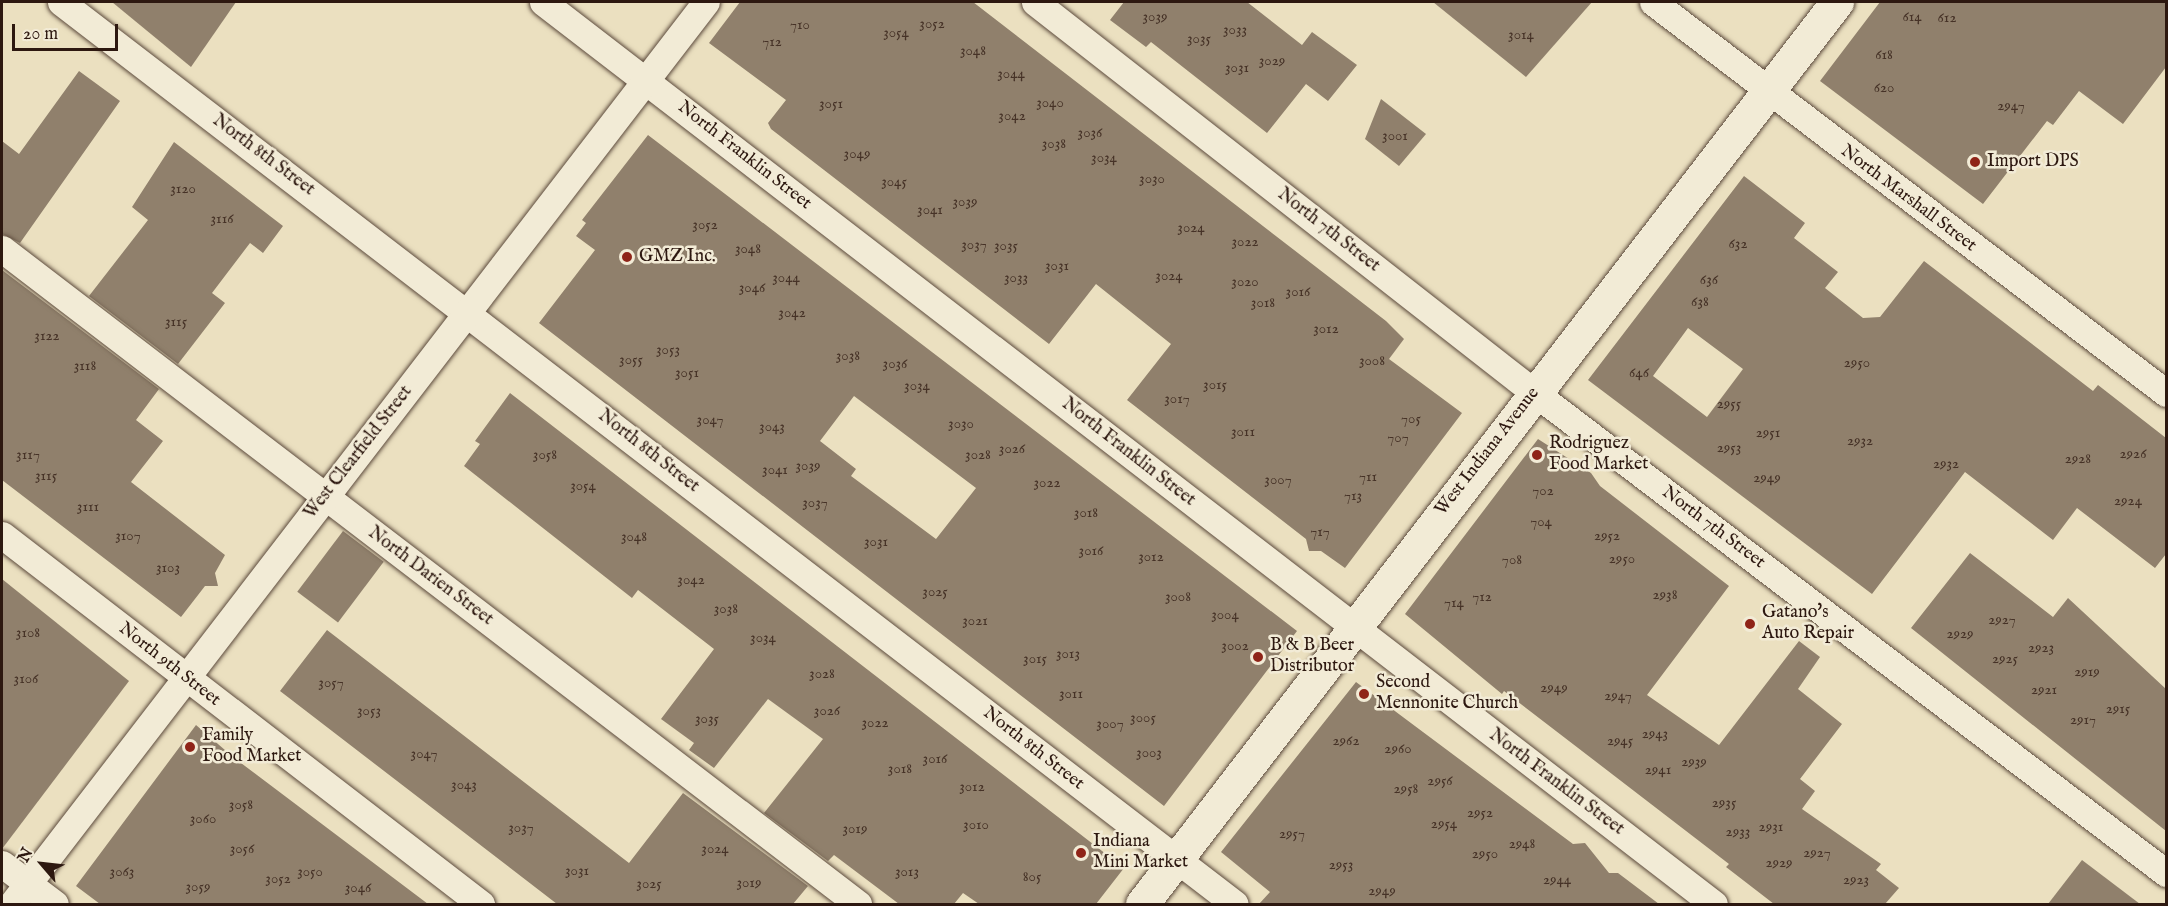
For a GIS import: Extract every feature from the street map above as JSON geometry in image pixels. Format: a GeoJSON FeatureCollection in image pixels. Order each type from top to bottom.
{"type":"FeatureCollection","features":[{"type":"Feature","properties":{"kind":"street","name":"North 8th Street"},"geometry":{"type":"LineString","coordinates":[[61,2],[1234,904]]}},
{"type":"Feature","properties":{"kind":"street","name":"North Franklin Street"},"geometry":{"type":"LineString","coordinates":[[543,2],[1714,904]]}},
{"type":"Feature","properties":{"kind":"street","name":"West Clearfield Street"},"geometry":{"type":"LineString","coordinates":[[20,894],[706,2]]}},
{"type":"Feature","properties":{"kind":"street","name":"North 7th Street"},"geometry":{"type":"LineString","coordinates":[[1035,2],[1535,393],[2166,873]]}},
{"type":"Feature","properties":{"kind":"street","name":"North Marshall Street"},"geometry":{"type":"LineString","coordinates":[[1653,2],[1767,92],[2166,393]]}},
{"type":"Feature","properties":{"kind":"street","name":"West Indiana Avenue"},"geometry":{"type":"LineString","coordinates":[[1142,904],[1177,861],[1352,627],[1837,2]]}},
{"type":"Feature","properties":{"kind":"street","name":"North Darien Street"},"geometry":{"type":"LineString","coordinates":[[2,249],[858,904]]}},
{"type":"Feature","properties":{"kind":"street","name":"North 9th Street"},"geometry":{"type":"LineString","coordinates":[[2,535],[481,904]]}},
{"type":"Feature","properties":{"kind":"street"},"geometry":{"type":"LineString","coordinates":[[2,864],[20,894],[55,904]]}},
{"type":"Feature","properties":{"kind":"building"},"geometry":{"type":"Polygon","coordinates":[[[112,2],[236,2],[191,67],[112,2]]]}},
{"type":"Feature","properties":{"kind":"building"},"geometry":{"type":"Polygon","coordinates":[[[740,2],[973,2],[1386,321],[1404,339],[1389,359],[1462,413],[1345,568],[1321,551],[1309,551],[1306,539],[1127,400],[1171,344],[1096,284],[1049,344],[771,129],[768,123],[786,100],[709,43],[740,2]]]}},
{"type":"Feature","properties":{"kind":"building"},"geometry":{"type":"Polygon","coordinates":[[[1124,2],[1247,2],[1302,45],[1312,32],[1357,65],[1328,101],[1306,84],[1267,133],[1151,42],[1146,47],[1110,20],[1124,2]]]}},
{"type":"Feature","properties":{"kind":"building"},"geometry":{"type":"Polygon","coordinates":[[[1433,2],[1592,2],[1526,77],[1433,2]]]}},
{"type":"Feature","properties":{"kind":"building"},"geometry":{"type":"Polygon","coordinates":[[[1880,2],[2166,2],[2166,67],[2123,124],[2079,91],[2053,125],[2047,121],[1983,204],[1820,81],[1880,2]]]}},
{"type":"Feature","properties":{"kind":"building"},"geometry":{"type":"Polygon","coordinates":[[[79,71],[120,101],[20,243],[2,234],[2,141],[19,154],[79,71]]]}},
{"type":"Feature","properties":{"kind":"building"},"geometry":{"type":"Polygon","coordinates":[[[1381,99],[1426,134],[1399,166],[1365,139],[1381,99]]]}},
{"type":"Feature","properties":{"kind":"building"},"geometry":{"type":"Polygon","coordinates":[[[648,135],[1297,631],[1164,806],[539,323],[595,250],[576,236],[586,223],[582,220],[648,135]],[[854,396],[820,441],[856,469],[851,476],[936,539],[976,488],[854,396]]]}},
{"type":"Feature","properties":{"kind":"building"},"geometry":{"type":"Polygon","coordinates":[[[174,142],[283,226],[263,253],[250,243],[212,293],[225,303],[178,364],[89,296],[148,220],[132,207],[174,142]]]}},
{"type":"Feature","properties":{"kind":"building"},"geometry":{"type":"Polygon","coordinates":[[[1744,176],[1805,223],[1794,238],[1838,272],[1825,288],[1863,318],[1880,317],[1924,261],[2093,391],[2098,385],[2166,438],[2166,554],[2155,568],[2077,508],[2053,540],[1965,472],[1872,594],[1588,380],[1744,176]],[[1688,328],[1653,376],[1707,417],[1743,369],[1688,328]]]}},
{"type":"Feature","properties":{"kind":"building"},"geometry":{"type":"Polygon","coordinates":[[[2,270],[159,389],[136,420],[163,441],[131,482],[225,555],[215,573],[218,586],[205,586],[181,617],[2,480],[2,270]]]}},
{"type":"Feature","properties":{"kind":"building"},"geometry":{"type":"Polygon","coordinates":[[[510,393],[1124,868],[1096,904],[979,904],[963,893],[954,904],[899,904],[834,855],[828,861],[764,813],[823,739],[768,699],[714,768],[689,750],[694,743],[661,719],[714,649],[638,590],[632,598],[464,466],[480,444],[475,441],[510,393]]]}},
{"type":"Feature","properties":{"kind":"building"},"geometry":{"type":"Polygon","coordinates":[[[1538,439],[1591,473],[1600,486],[1729,586],[1647,695],[1719,745],[1799,641],[1820,657],[1798,689],[1842,724],[1800,779],[1815,791],[1802,809],[1881,864],[1876,870],[1899,888],[1885,904],[1774,904],[1726,867],[1729,864],[1504,691],[1502,694],[1405,614],[1538,439]]]}},
{"type":"Feature","properties":{"kind":"building"},"geometry":{"type":"Polygon","coordinates":[[[343,531],[384,562],[338,622],[297,592],[343,531]]]}},
{"type":"Feature","properties":{"kind":"building"},"geometry":{"type":"Polygon","coordinates":[[[1970,553],[2053,617],[2068,598],[2166,689],[2166,831],[1911,628],[1970,553]]]}},
{"type":"Feature","properties":{"kind":"building"},"geometry":{"type":"Polygon","coordinates":[[[2,579],[129,681],[2,849],[2,579]]]}},
{"type":"Feature","properties":{"kind":"building"},"geometry":{"type":"Polygon","coordinates":[[[327,630],[629,863],[683,793],[808,886],[793,904],[557,904],[280,691],[327,630]]]}},
{"type":"Feature","properties":{"kind":"building"},"geometry":{"type":"Polygon","coordinates":[[[1356,682],[1573,844],[1585,843],[1609,873],[1618,873],[1659,904],[1259,904],[1270,892],[1221,852],[1356,682]]]}},
{"type":"Feature","properties":{"kind":"building"},"geometry":{"type":"Polygon","coordinates":[[[196,725],[233,757],[428,904],[100,904],[76,886],[196,725]]]}},
{"type":"Feature","properties":{"kind":"building"},"geometry":{"type":"Polygon","coordinates":[[[2082,860],[2140,904],[2048,904],[2082,860]]]}},
{"type":"Feature","properties":{"kind":"place","name":"Import DPS"},"geometry":{"type":"Point","coordinates":[1975,162]}},
{"type":"Feature","properties":{"kind":"place","name":"GMZ Inc."},"geometry":{"type":"Point","coordinates":[627,257]}},
{"type":"Feature","properties":{"kind":"place","name":"Rodriguez Food Market"},"geometry":{"type":"Point","coordinates":[1537,455]}},
{"type":"Feature","properties":{"kind":"place","name":"Gatano's Auto Repair"},"geometry":{"type":"Point","coordinates":[1750,624]}},
{"type":"Feature","properties":{"kind":"place","name":"B & B Beer Distributor"},"geometry":{"type":"Point","coordinates":[1258,657]}},
{"type":"Feature","properties":{"kind":"place","name":"Second Mennonite Church"},"geometry":{"type":"Point","coordinates":[1364,694]}},
{"type":"Feature","properties":{"kind":"place","name":"Family Food Market"},"geometry":{"type":"Point","coordinates":[190,747]}},
{"type":"Feature","properties":{"kind":"place","name":"Indiana Mini Market"},"geometry":{"type":"Point","coordinates":[1081,853]}}]}
